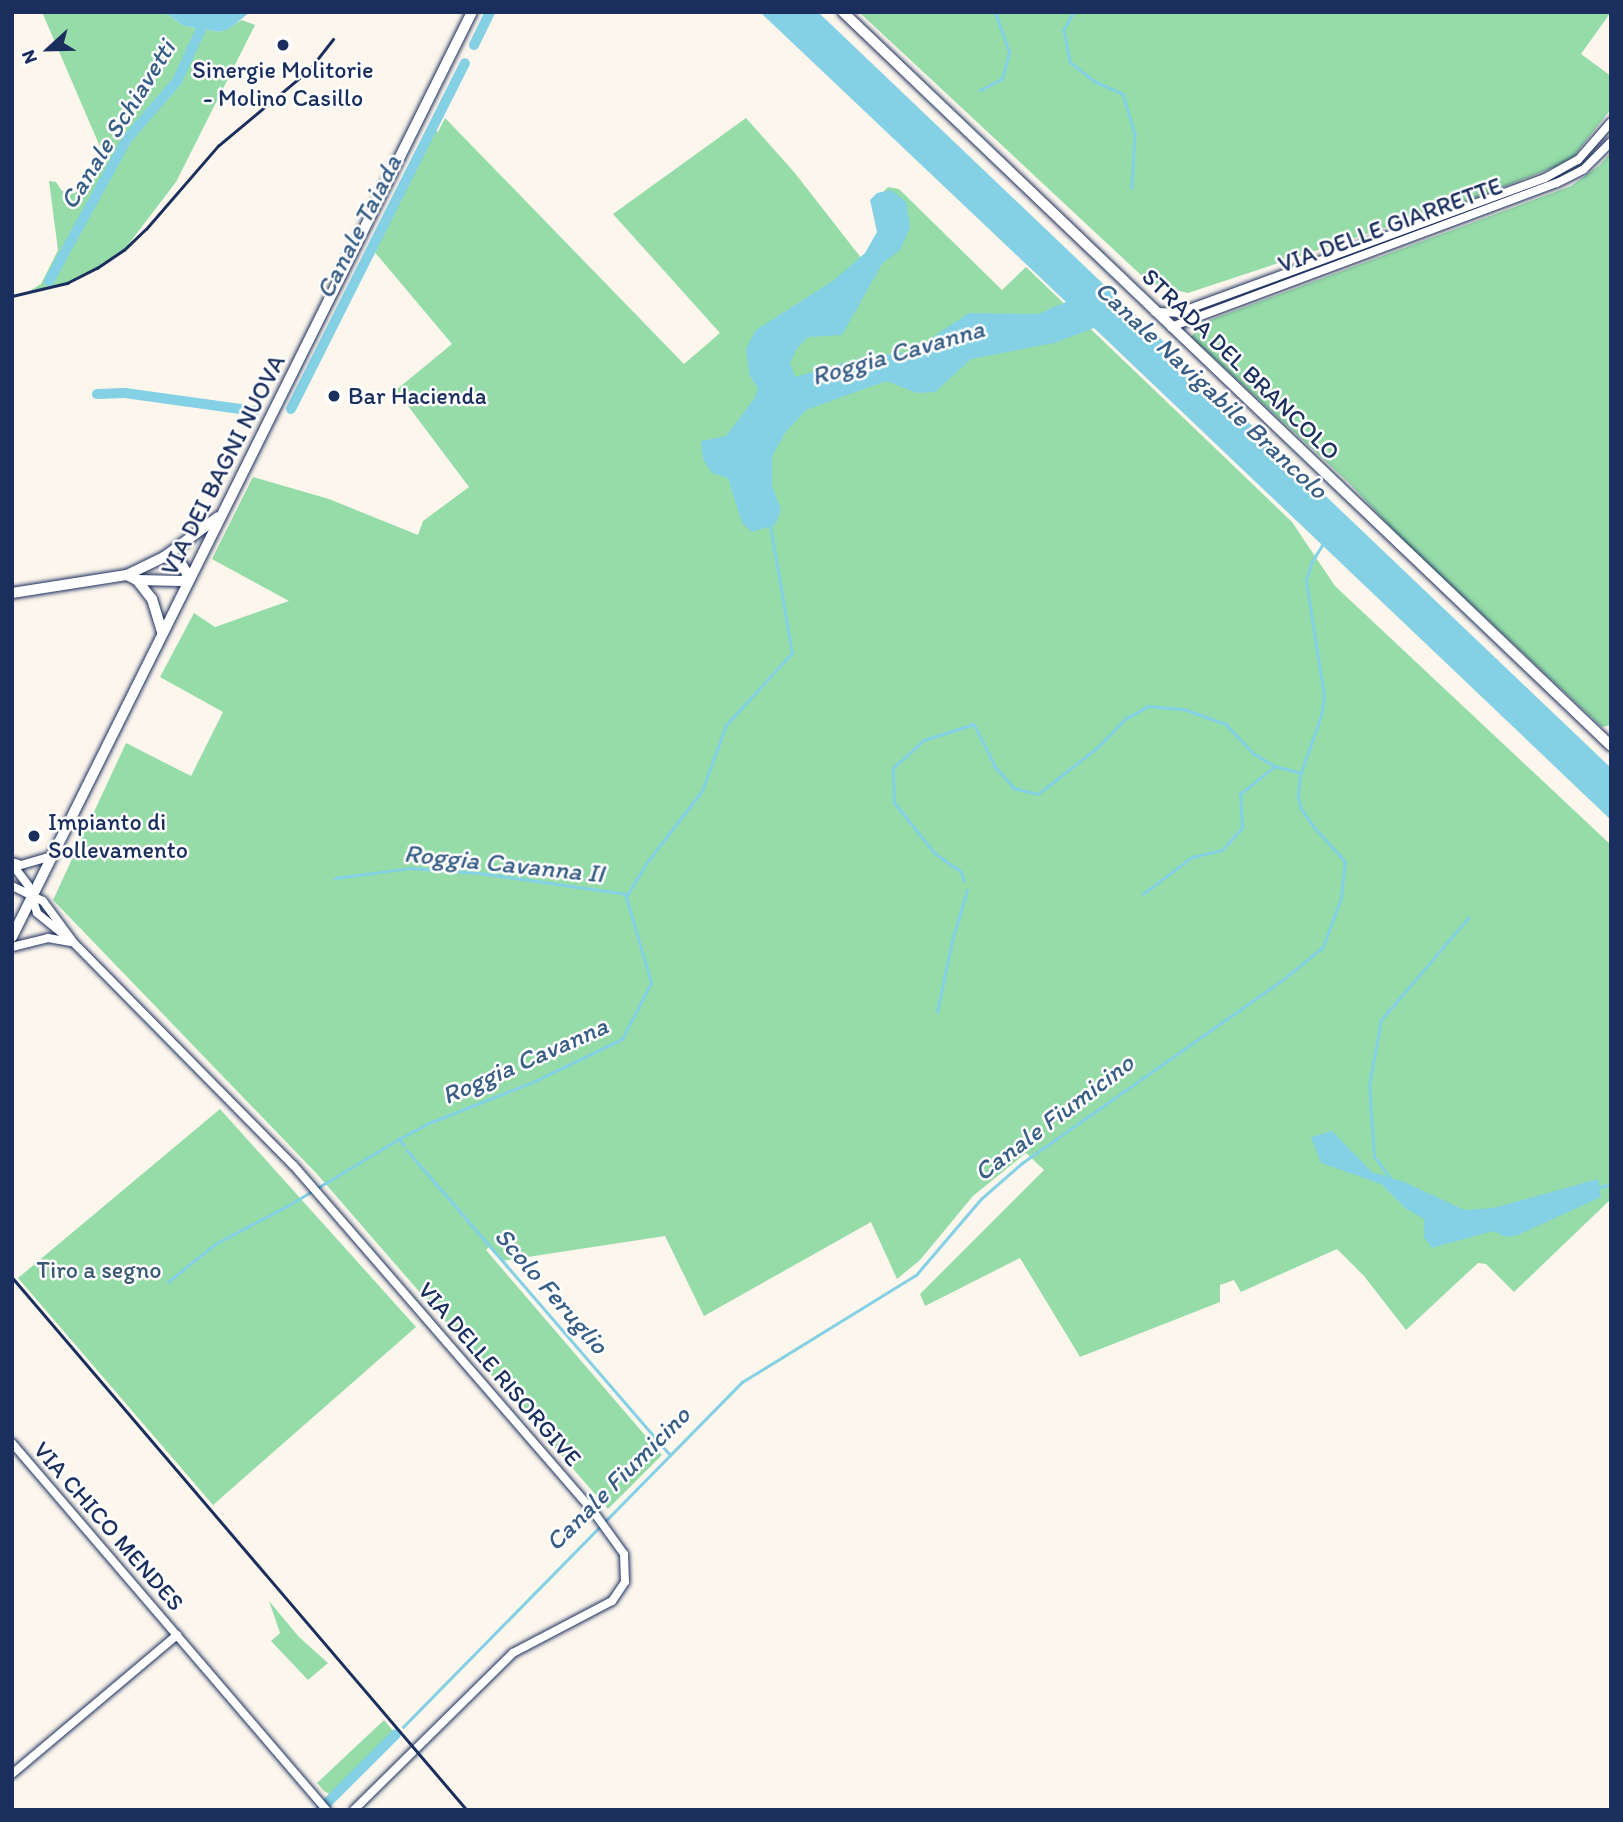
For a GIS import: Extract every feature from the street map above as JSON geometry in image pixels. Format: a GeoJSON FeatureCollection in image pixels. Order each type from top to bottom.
{"type":"FeatureCollection","features":[{"type":"Feature","properties":{"kind":"street","name":"VIA DEI BAGNI NUOVA"},"geometry":{"type":"LineString","coordinates":[[12,937],[472,12]]}},
{"type":"Feature","properties":{"kind":"street","name":"STRADA DEL BRANCOLO"},"geometry":{"type":"LineString","coordinates":[[843,12],[1610,746]]}},
{"type":"Feature","properties":{"kind":"street","name":"VIA DELLE GIARRETTE"},"geometry":{"type":"LineString","coordinates":[[1159,315],[1178,313],[1545,178],[1578,160],[1611,122]]}},
{"type":"Feature","properties":{"kind":"street","name":"VIA DELLE GIARRETTE"},"geometry":{"type":"LineString","coordinates":[[1171,327],[1557,183],[1584,169],[1611,142]]}},
{"type":"Feature","properties":{"kind":"street"},"geometry":{"type":"LineString","coordinates":[[1182,337],[1185,322]]}},
{"type":"Feature","properties":{"kind":"street"},"geometry":{"type":"LineString","coordinates":[[12,593],[127,575],[164,557],[221,514]]}},
{"type":"Feature","properties":{"kind":"street"},"geometry":{"type":"LineString","coordinates":[[137,580],[181,581],[190,578],[180,562],[164,557]]}},
{"type":"Feature","properties":{"kind":"street"},"geometry":{"type":"LineString","coordinates":[[127,575],[137,580],[152,599],[163,632]]}},
{"type":"Feature","properties":{"kind":"street"},"geometry":{"type":"LineString","coordinates":[[12,863],[21,865],[53,856]]}},
{"type":"Feature","properties":{"kind":"street","name":"VIA DELLE RISORGIVE"},"geometry":{"type":"LineString","coordinates":[[12,863],[27,884],[37,913],[50,927],[74,943],[295,1166],[620,1543],[627,1569],[621,1591],[612,1601],[513,1653],[354,1810]]}},
{"type":"Feature","properties":{"kind":"street"},"geometry":{"type":"LineString","coordinates":[[12,886],[32,898]]}},
{"type":"Feature","properties":{"kind":"street"},"geometry":{"type":"LineString","coordinates":[[12,947],[48,938],[74,943]]}},
{"type":"Feature","properties":{"kind":"street","name":"VIA CHICO MENDES"},"geometry":{"type":"LineString","coordinates":[[12,1443],[327,1810]]}},
{"type":"Feature","properties":{"kind":"street","name":"VIA CHICO MENDES"},"geometry":{"type":"LineString","coordinates":[[12,1774],[177,1635]]}},
{"type":"Feature","properties":{"kind":"green space"},"geometry":{"type":"Polygon","coordinates":[[[42,12],[164,12],[184,26],[220,32],[242,20],[255,25],[176,182],[124,250],[78,279],[23,295],[41,284],[58,250],[49,181],[56,182],[62,191],[75,193],[104,156],[42,12]]]}},
{"type":"Feature","properties":{"kind":"green space"},"geometry":{"type":"Polygon","coordinates":[[[859,12],[1611,12],[1581,54],[1611,76],[1611,109],[1573,157],[1557,166],[1469,200],[1188,293],[1152,284],[1142,276],[859,12]]]}},
{"type":"Feature","properties":{"kind":"green space"},"geometry":{"type":"Polygon","coordinates":[[[445,118],[684,364],[720,333],[613,214],[746,118],[794,172],[862,259],[879,245],[882,193],[888,187],[899,189],[1002,290],[1026,267],[1292,522],[1335,586],[1611,845],[1611,1199],[1514,1292],[1486,1264],[1478,1263],[1406,1330],[1364,1276],[1337,1249],[1241,1292],[1234,1280],[1220,1285],[1220,1302],[1080,1357],[1020,1258],[925,1306],[920,1294],[1044,1170],[1026,1153],[973,1196],[920,1260],[897,1279],[871,1222],[704,1316],[665,1236],[502,1261],[489,1247],[486,1250],[662,1455],[608,1509],[317,1174],[53,900],[126,743],[191,776],[223,712],[160,677],[194,613],[215,627],[289,601],[212,559],[253,477],[329,499],[418,535],[423,521],[469,487],[396,390],[452,344],[373,250],[434,129],[438,132],[445,118]]]}},
{"type":"Feature","properties":{"kind":"green space"},"geometry":{"type":"Polygon","coordinates":[[[1611,152],[1611,725],[1602,727],[1403,540],[1348,482],[1191,337],[1202,323],[1571,186],[1600,165],[1611,152]]]}},
{"type":"Feature","properties":{"kind":"green space","name":"Tiro a segno"},"geometry":{"type":"Polygon","coordinates":[[[220,1109],[416,1327],[213,1505],[18,1278],[220,1109]]]}},
{"type":"Feature","properties":{"kind":"green space"},"geometry":{"type":"Polygon","coordinates":[[[269,1601],[299,1637],[328,1663],[308,1680],[271,1641],[280,1633],[269,1601]]]}},
{"type":"Feature","properties":{"kind":"green space"},"geometry":{"type":"Polygon","coordinates":[[[384,1720],[394,1732],[331,1795],[324,1791],[317,1783],[384,1720]]]}},
{"type":"Feature","properties":{"kind":"water"},"geometry":{"type":"Polygon","coordinates":[[[164,12],[250,12],[229,29],[220,32],[184,26],[164,12]]]}},
{"type":"Feature","properties":{"kind":"water","name":"Canale Navigabile Brancolo"},"geometry":{"type":"Polygon","coordinates":[[[760,12],[818,12],[1611,768],[1611,820],[1094,328],[1054,343],[971,359],[935,392],[917,393],[886,381],[806,410],[785,433],[772,457],[772,486],[781,510],[775,525],[752,532],[742,523],[728,478],[712,473],[703,459],[701,441],[726,436],[754,399],[758,389],[749,374],[746,349],[756,330],[834,280],[865,253],[877,232],[870,200],[877,193],[891,190],[906,202],[910,227],[901,249],[882,264],[842,335],[808,337],[797,348],[790,363],[795,377],[864,357],[910,352],[969,313],[1038,314],[1066,302],[760,12]]]}},
{"type":"Feature","properties":{"kind":"water"},"geometry":{"type":"Polygon","coordinates":[[[1332,1131],[1372,1172],[1404,1182],[1465,1210],[1493,1208],[1598,1179],[1601,1197],[1518,1235],[1506,1237],[1493,1231],[1432,1248],[1424,1237],[1424,1219],[1406,1209],[1381,1184],[1321,1163],[1311,1137],[1332,1131]]]}},
{"type":"Feature","properties":{"kind":"waterway","name":"Canale Taiada"},"geometry":{"type":"LineString","coordinates":[[474,45],[490,12]]}},
{"type":"Feature","properties":{"kind":"waterway","name":"Roggia Cavanna"},"geometry":{"type":"LineString","coordinates":[[980,90],[1002,79],[1009,52],[995,12]]}},
{"type":"Feature","properties":{"kind":"waterway"},"geometry":{"type":"LineString","coordinates":[[1074,12],[1064,30],[1070,62],[1094,81],[1123,94],[1135,134],[1132,188]]}},
{"type":"Feature","properties":{"kind":"waterway","name":"Canale Schiavetti"},"geometry":{"type":"LineString","coordinates":[[49,281],[127,139],[177,81],[201,29]]}},
{"type":"Feature","properties":{"kind":"waterway","name":"Canale Taiada"},"geometry":{"type":"LineString","coordinates":[[291,409],[465,63]]}},
{"type":"Feature","properties":{"kind":"waterway","name":"Canale Taiada"},"geometry":{"type":"LineString","coordinates":[[97,394],[125,393],[255,411]]}},
{"type":"Feature","properties":{"kind":"waterway","name":"Roggia Cavanna"},"geometry":{"type":"LineString","coordinates":[[404,1146],[399,1139],[429,1123],[535,1081],[622,1039],[651,983],[626,897],[648,861],[702,791],[726,725],[792,653],[770,526]]}},
{"type":"Feature","properties":{"kind":"waterway","name":"Canale Fiumicino"},"geometry":{"type":"LineString","coordinates":[[403,1727],[742,1382],[916,1275],[981,1199],[1022,1163],[1280,982],[1323,947],[1341,898],[1345,862],[1312,825],[1301,809],[1298,797],[1300,775],[1321,716],[1324,696],[1306,581],[1311,563],[1323,544]]}},
{"type":"Feature","properties":{"kind":"waterway"},"geometry":{"type":"LineString","coordinates":[[964,881],[961,872],[935,854],[894,803],[893,768],[924,740],[974,724],[995,766],[1014,788],[1038,794],[1098,747],[1125,719],[1148,706],[1184,709],[1226,724],[1253,753],[1275,766],[1301,773]]}},
{"type":"Feature","properties":{"kind":"waterway"},"geometry":{"type":"LineString","coordinates":[[1143,894],[1192,857],[1222,850],[1242,828],[1240,794],[1275,766]]}},
{"type":"Feature","properties":{"kind":"waterway","name":"Roggia Cavanna II"},"geometry":{"type":"LineString","coordinates":[[335,878],[411,868],[479,873],[627,894]]}},
{"type":"Feature","properties":{"kind":"waterway"},"geometry":{"type":"LineString","coordinates":[[937,1012],[952,941],[967,890]]}},
{"type":"Feature","properties":{"kind":"waterway"},"geometry":{"type":"LineString","coordinates":[[1390,1178],[1374,1157],[1369,1085],[1381,1020],[1469,917]]}},
{"type":"Feature","properties":{"kind":"waterway"},"geometry":{"type":"LineString","coordinates":[[168,1282],[215,1244],[289,1205],[399,1139]]}},
{"type":"Feature","properties":{"kind":"waterway","name":"Scolo Feruglio"},"geometry":{"type":"LineString","coordinates":[[407,1150],[669,1454]]}},
{"type":"Feature","properties":{"kind":"waterway"},"geometry":{"type":"LineString","coordinates":[[1597,1188],[1611,1184]]}},
{"type":"Feature","properties":{"kind":"waterway","name":"Canale Fiumicino"},"geometry":{"type":"LineString","coordinates":[[320,1810],[396,1734]]}},
{"type":"Feature","properties":{"kind":"railway"},"geometry":{"type":"LineString","coordinates":[[12,296],[67,283],[124,250],[146,229],[218,146],[309,70],[333,39]]}},
{"type":"Feature","properties":{"kind":"railway"},"geometry":{"type":"LineString","coordinates":[[12,1277],[467,1810]]}},
{"type":"Feature","properties":{"kind":"place","name":"Sinergie Molitorie - Molino Casillo"},"geometry":{"type":"Point","coordinates":[283,45]}},
{"type":"Feature","properties":{"kind":"place","name":"Bar Hacienda"},"geometry":{"type":"Point","coordinates":[334,396]}},
{"type":"Feature","properties":{"kind":"place","name":"Impianto di Sollevamento"},"geometry":{"type":"Point","coordinates":[34,836]}}]}
